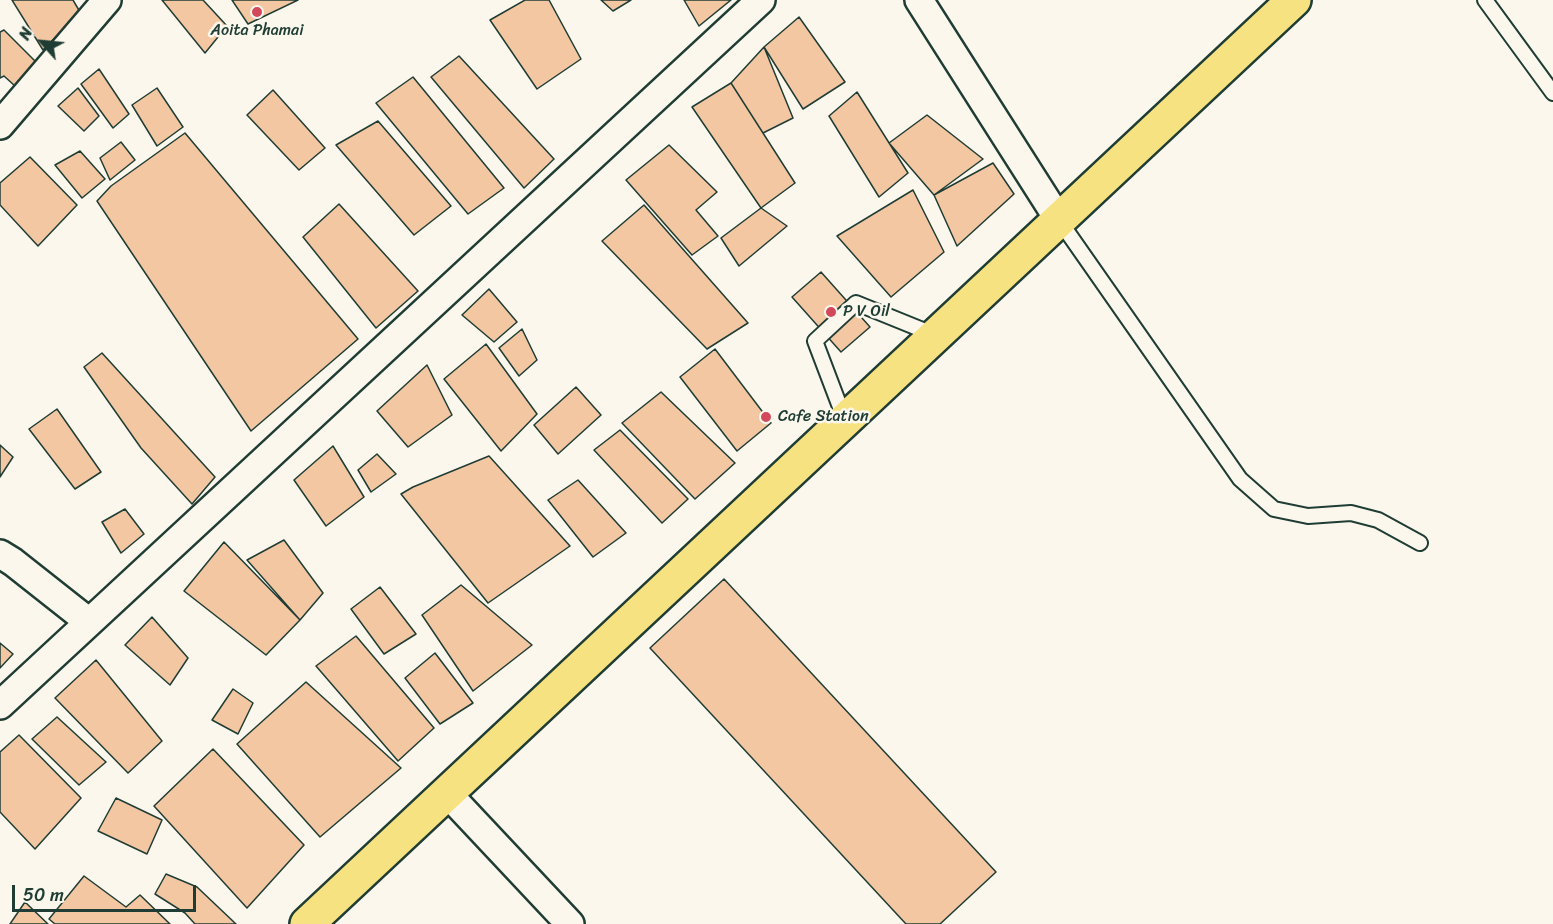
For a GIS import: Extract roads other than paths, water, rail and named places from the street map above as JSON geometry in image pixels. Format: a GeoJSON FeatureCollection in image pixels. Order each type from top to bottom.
{"type":"FeatureCollection","features":[{"type":"Feature","properties":{"kind":"highway"},"geometry":{"type":"LineString","coordinates":[[307,924],[1294,0]]}},
{"type":"Feature","properties":{"kind":"street"},"geometry":{"type":"LineString","coordinates":[[0,125],[107,0]]}},
{"type":"Feature","properties":{"kind":"street"},"geometry":{"type":"LineString","coordinates":[[0,705],[761,0]]}},
{"type":"Feature","properties":{"kind":"street"},"geometry":{"type":"LineString","coordinates":[[919,0],[1059,220]]}},
{"type":"Feature","properties":{"kind":"street"},"geometry":{"type":"LineString","coordinates":[[0,554],[89,622]]}},
{"type":"Feature","properties":{"kind":"street"},"geometry":{"type":"LineString","coordinates":[[447,793],[570,924]]}},
{"type":"Feature","properties":{"kind":"lane"},"geometry":{"type":"LineString","coordinates":[[1485,0],[1553,93]]}},
{"type":"Feature","properties":{"kind":"lane"},"geometry":{"type":"LineString","coordinates":[[1059,220],[1240,479],[1274,509],[1308,516],[1351,513],[1378,520],[1420,543]]}},
{"type":"Feature","properties":{"kind":"lane"},"geometry":{"type":"LineString","coordinates":[[845,420],[815,341],[856,303],[936,335]]}},
{"type":"Feature","properties":{"kind":"place","name":"Aoita Phamai"},"geometry":{"type":"Point","coordinates":[257,12]}},
{"type":"Feature","properties":{"kind":"place","name":"P V Oil"},"geometry":{"type":"Point","coordinates":[831,312]}},
{"type":"Feature","properties":{"kind":"place","name":"Cafe Station"},"geometry":{"type":"Point","coordinates":[766,417]}}]}
